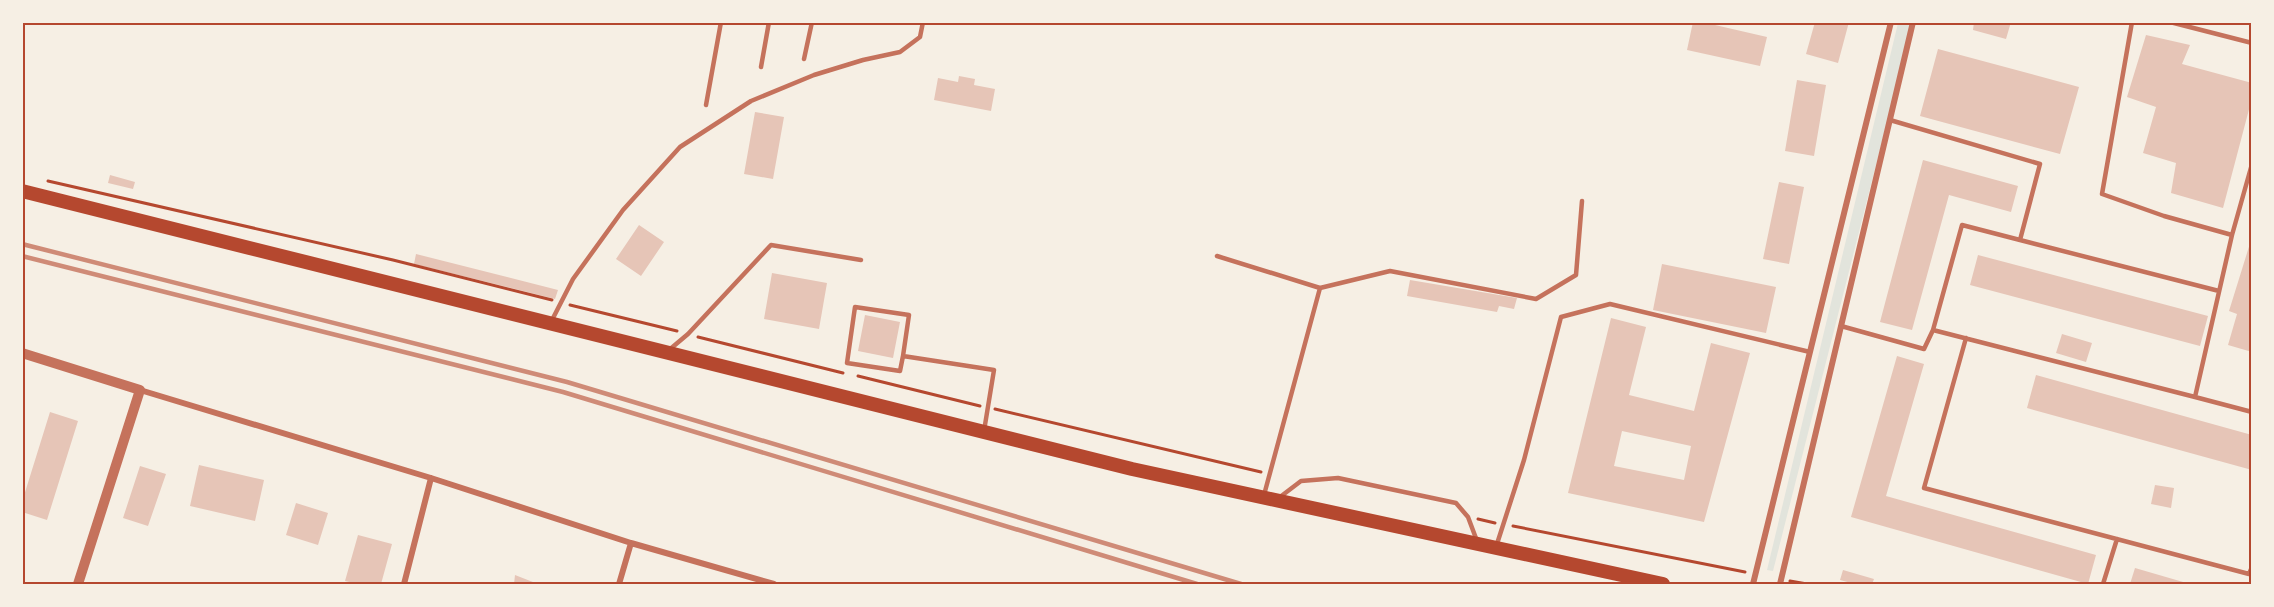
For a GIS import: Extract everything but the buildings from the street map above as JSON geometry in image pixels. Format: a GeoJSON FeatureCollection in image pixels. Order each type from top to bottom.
{"type":"FeatureCollection","features":[{"type":"Feature","properties":{"kind":"main road"},"geometry":{"type":"LineString","coordinates":[[22,191],[1132,470],[1663,585]]}},
{"type":"Feature","properties":{"kind":"street"},"geometry":{"type":"LineString","coordinates":[[1753,585],[1891,22]]}},
{"type":"Feature","properties":{"kind":"street"},"geometry":{"type":"LineString","coordinates":[[1780,582],[1913,22]]}},
{"type":"Feature","properties":{"kind":"street"},"geometry":{"type":"LineString","coordinates":[[22,353],[431,478],[631,543],[774,585]]}},
{"type":"Feature","properties":{"kind":"street"},"geometry":{"type":"LineString","coordinates":[[78,585],[140,390]]}},
{"type":"Feature","properties":{"kind":"street"},"geometry":{"type":"LineString","coordinates":[[404,585],[431,478]]}},
{"type":"Feature","properties":{"kind":"street"},"geometry":{"type":"LineString","coordinates":[[619,585],[631,543]]}},
{"type":"Feature","properties":{"kind":"lane"},"geometry":{"type":"LineString","coordinates":[[706,105],[721,22]]}},
{"type":"Feature","properties":{"kind":"lane"},"geometry":{"type":"LineString","coordinates":[[761,67],[769,22]]}},
{"type":"Feature","properties":{"kind":"lane"},"geometry":{"type":"LineString","coordinates":[[804,59],[812,22]]}},
{"type":"Feature","properties":{"kind":"lane"},"geometry":{"type":"LineString","coordinates":[[549,324],[573,279],[623,210],[680,147],[751,101],[814,75],[863,60],[900,52],[920,38],[923,22]]}},
{"type":"Feature","properties":{"kind":"lane"},"geometry":{"type":"LineString","coordinates":[[2132,22],[2102,195],[2164,216],[2232,235]]}},
{"type":"Feature","properties":{"kind":"lane"},"geometry":{"type":"LineString","coordinates":[[2170,22],[2252,43]]}},
{"type":"Feature","properties":{"kind":"lane"},"geometry":{"type":"LineString","coordinates":[[1890,120],[2040,164],[2020,240]]}},
{"type":"Feature","properties":{"kind":"lane"},"geometry":{"type":"LineString","coordinates":[[2195,397],[2232,235],[2252,164]]}},
{"type":"Feature","properties":{"kind":"lane"},"geometry":{"type":"LineString","coordinates":[[1217,256],[1320,288],[1390,271],[1536,299],[1576,275],[1582,201]]}},
{"type":"Feature","properties":{"kind":"lane"},"geometry":{"type":"LineString","coordinates":[[1841,326],[1923,349],[1933,330],[1962,225],[2219,291]]}},
{"type":"Feature","properties":{"kind":"lane"},"geometry":{"type":"LineString","coordinates":[[664,354],[688,334],[771,245],[861,260]]}},
{"type":"Feature","properties":{"kind":"lane"},"geometry":{"type":"LineString","coordinates":[[1269,499],[1270,474],[1320,288]]}},
{"type":"Feature","properties":{"kind":"lane"},"geometry":{"type":"LineString","coordinates":[[1496,548],[1524,460],[1561,317],[1610,304],[1810,352]]}},
{"type":"Feature","properties":{"kind":"lane"},"geometry":{"type":"LineString","coordinates":[[855,307],[909,315],[903,356],[900,371],[847,363],[855,307]]}},
{"type":"Feature","properties":{"kind":"lane"},"geometry":{"type":"LineString","coordinates":[[1933,330],[2252,412]]}},
{"type":"Feature","properties":{"kind":"lane"},"geometry":{"type":"LineString","coordinates":[[1966,338],[1923,488],[2250,574],[2252,567]]}},
{"type":"Feature","properties":{"kind":"lane"},"geometry":{"type":"LineString","coordinates":[[903,356],[994,370],[984,434]]}},
{"type":"Feature","properties":{"kind":"lane"},"geometry":{"type":"LineString","coordinates":[[1269,499],[1301,481],[1338,478],[1456,503],[1468,517],[1478,544]]}},
{"type":"Feature","properties":{"kind":"lane"},"geometry":{"type":"LineString","coordinates":[[2103,585],[2117,539]]}},
{"type":"Feature","properties":{"kind":"path"},"geometry":{"type":"LineString","coordinates":[[43,180],[393,260],[688,334],[1270,474]]}},
{"type":"Feature","properties":{"kind":"path"},"geometry":{"type":"LineString","coordinates":[[1468,517],[1755,574]]}},
{"type":"Feature","properties":{"kind":"path"},"geometry":{"type":"LineString","coordinates":[[1780,582],[1808,585]]}},
{"type":"Feature","properties":{"kind":"shaded area"},"geometry":{"type":"Polygon","coordinates":[[[1898,23],[1912,23],[1773,571],[1767,570],[1898,23]]]}},
{"type":"Feature","properties":{"kind":"railway"},"geometry":{"type":"LineString","coordinates":[[22,244],[567,382],[1241,584]]}},
{"type":"Feature","properties":{"kind":"railway"},"geometry":{"type":"LineString","coordinates":[[22,256],[563,392],[1197,584]]}}]}
